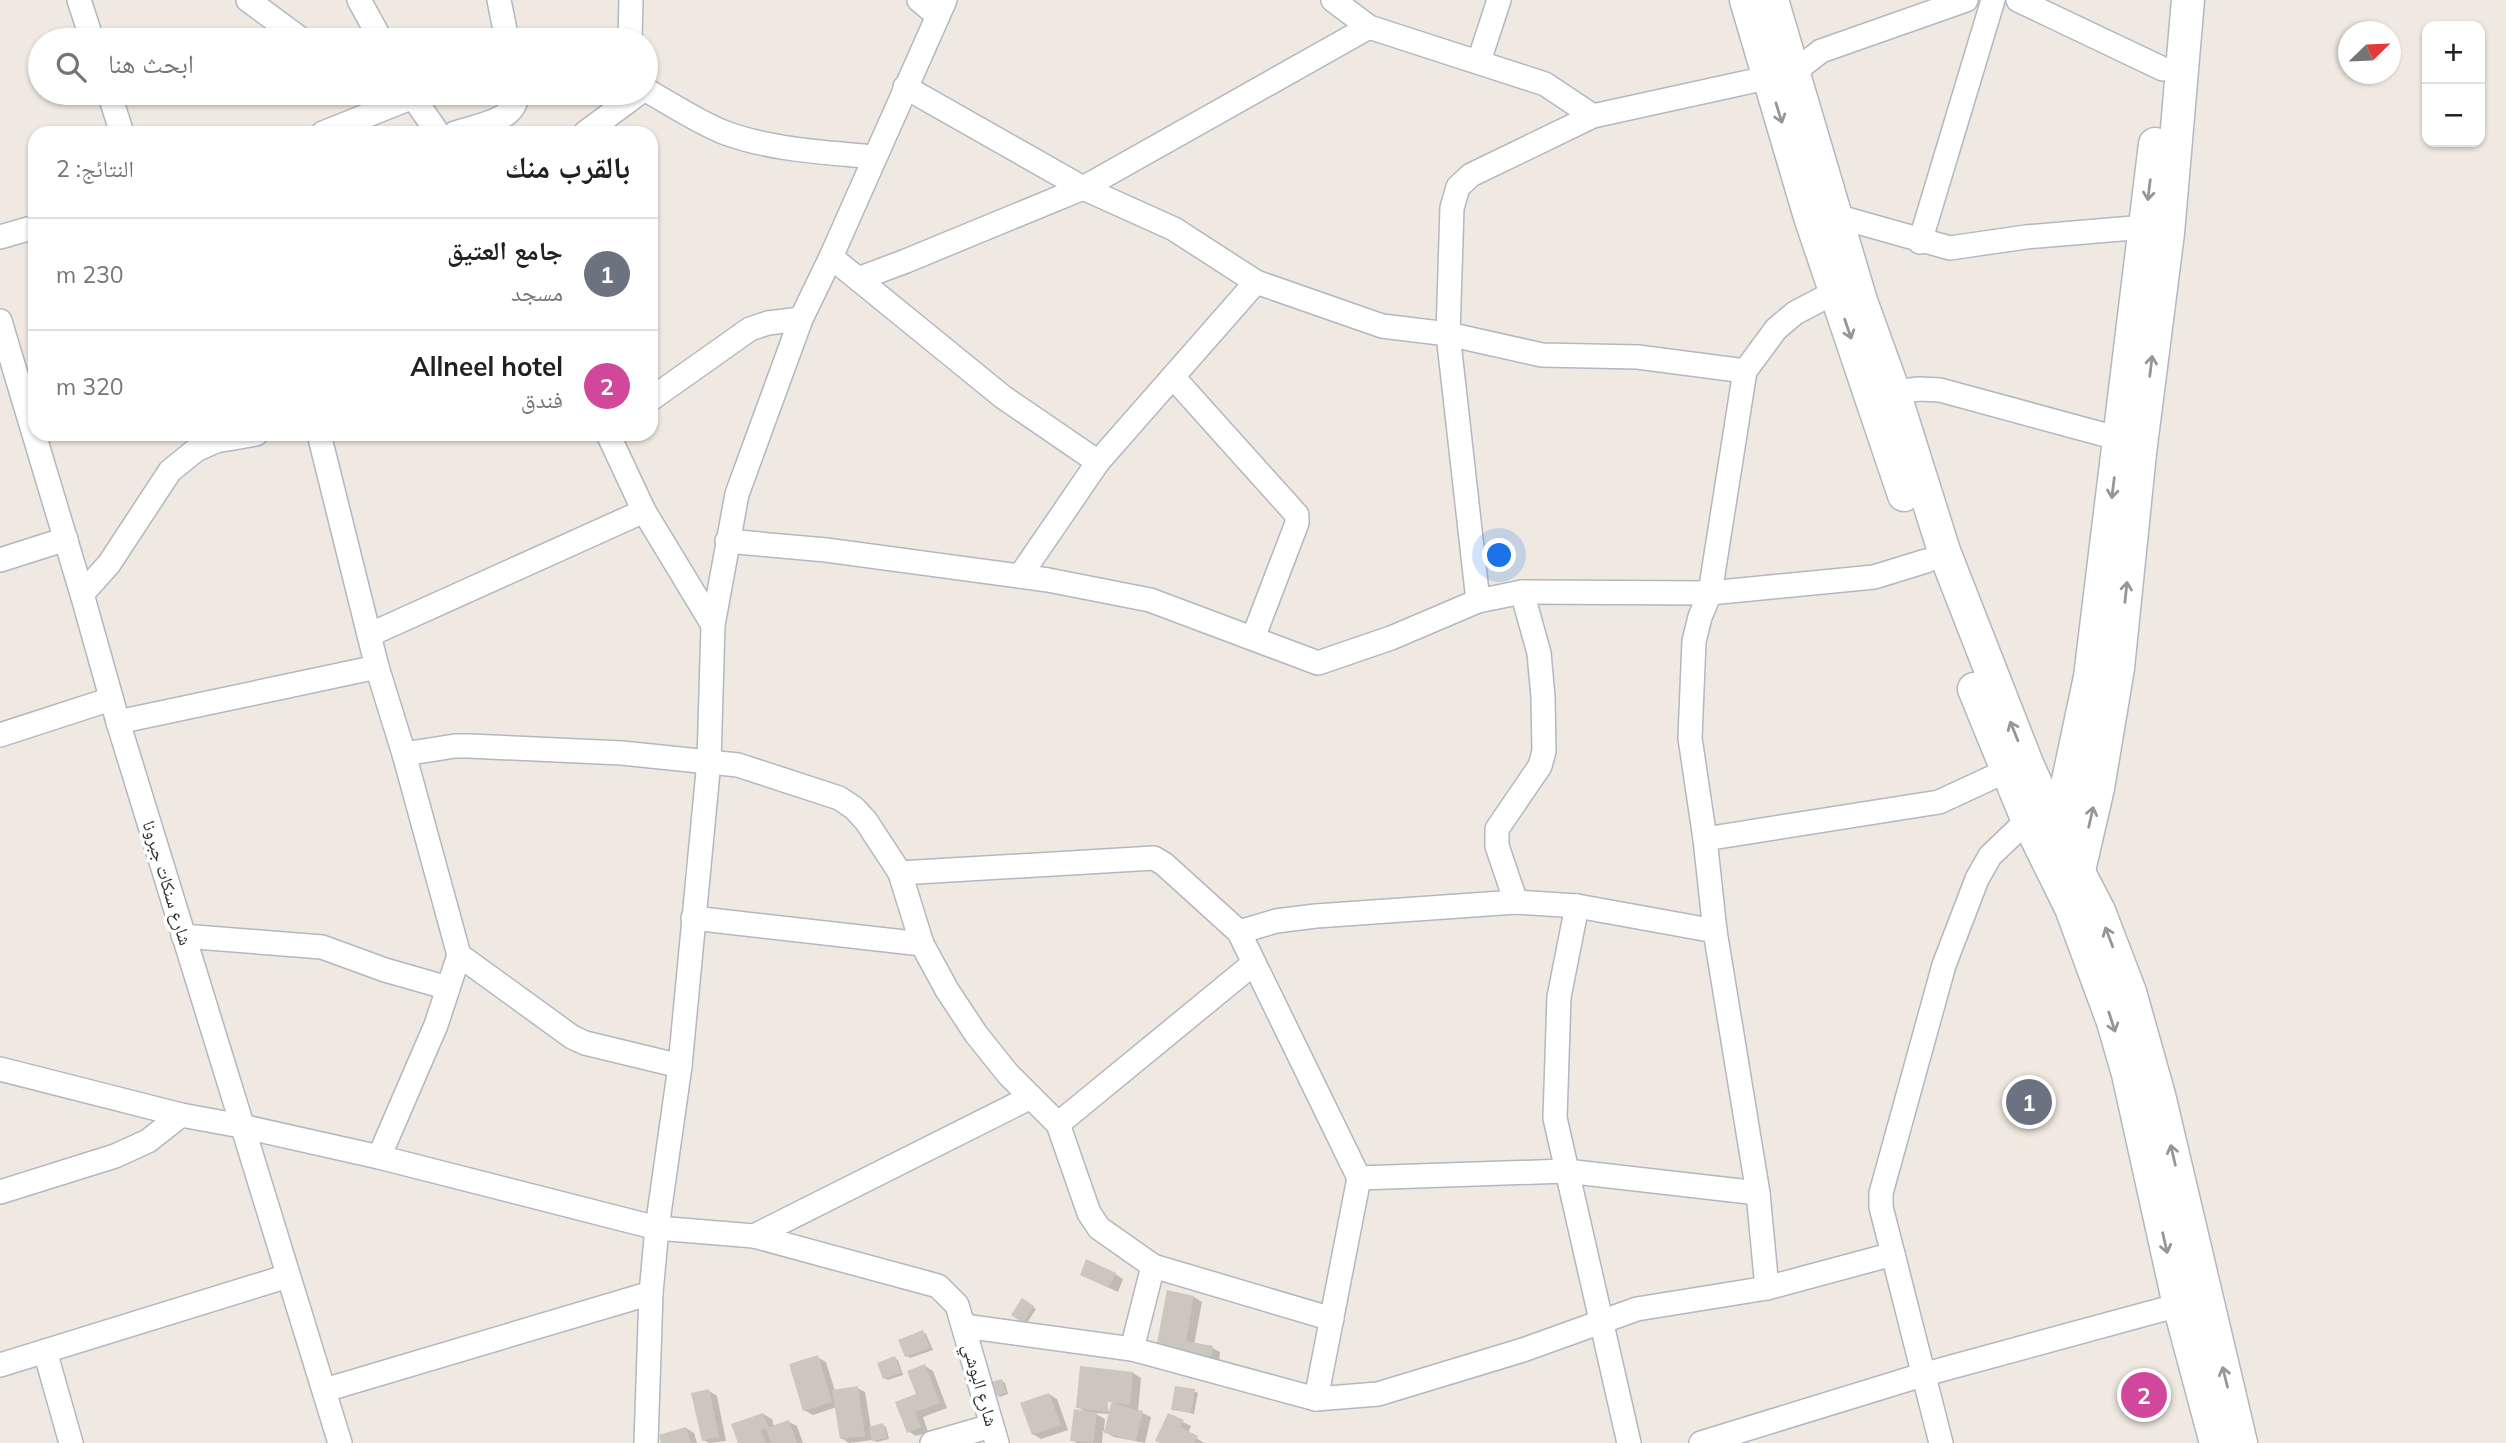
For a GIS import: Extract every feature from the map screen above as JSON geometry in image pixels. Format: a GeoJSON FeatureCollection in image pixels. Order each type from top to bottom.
{"type":"FeatureCollection","features":[{"type":"Feature","properties":{"kind":"main road"},"geometry":{"type":"LineString","coordinates":[[1746,0],[1781,75],[1836,216],[1861,301],[1894,392],[2017,768]]}},
{"type":"Feature","properties":{"kind":"main road"},"geometry":{"type":"LineString","coordinates":[[1772,0],[1781,75],[1835,292],[1926,561],[2017,768],[2043,818],[2079,872],[2099,911],[2133,1005],[2159,1095],[2241,1443]]}},
{"type":"Feature","properties":{"kind":"main road"},"geometry":{"type":"LineString","coordinates":[[2170,0],[2090,677],[2077,743],[2043,818],[2048,863],[2071,908],[2113,1022],[2128,1074],[2179,1305],[2216,1443]]}},
{"type":"Feature","properties":{"kind":"main road"},"geometry":{"type":"LineString","coordinates":[[2071,908],[2098,788],[2118,668],[2140,453],[2168,233],[2188,0]]}},
{"type":"Feature","properties":{"kind":"main road"},"geometry":{"type":"LineString","coordinates":[[2017,768],[2053,759],[2077,743]]}},
{"type":"Feature","properties":{"kind":"street"},"geometry":{"type":"LineString","coordinates":[[79,0],[88,28]]}},
{"type":"Feature","properties":{"kind":"street"},"geometry":{"type":"LineString","coordinates":[[248,0],[286,28]]}},
{"type":"Feature","properties":{"kind":"street"},"geometry":{"type":"LineString","coordinates":[[359,0],[375,28]]}},
{"type":"Feature","properties":{"kind":"street"},"geometry":{"type":"LineString","coordinates":[[499,0],[504,28]]}},
{"type":"Feature","properties":{"kind":"street"},"geometry":{"type":"LineString","coordinates":[[630,28],[631,0]]}},
{"type":"Feature","properties":{"kind":"street"},"geometry":{"type":"LineString","coordinates":[[646,1443],[651,1293],[657,1228],[680,1066],[709,761],[713,625],[727,541],[737,494],[801,319],[941,8],[919,0]]}},
{"type":"Feature","properties":{"kind":"street"},"geometry":{"type":"LineString","coordinates":[[1333,0],[1370,27],[1545,84],[1593,116]]}},
{"type":"Feature","properties":{"kind":"street"},"geometry":{"type":"LineString","coordinates":[[1479,61],[1499,0]]}},
{"type":"Feature","properties":{"kind":"street"},"geometry":{"type":"LineString","coordinates":[[1478,601],[1448,334],[1452,208],[1458,187],[1471,175],[1593,116],[1781,75],[1821,51],[1966,0]]}},
{"type":"Feature","properties":{"kind":"street"},"geometry":{"type":"LineString","coordinates":[[1920,242],[1993,0]]}},
{"type":"Feature","properties":{"kind":"street"},"geometry":{"type":"LineString","coordinates":[[2018,0],[2163,69]]}},
{"type":"Feature","properties":{"kind":"street"},"geometry":{"type":"LineString","coordinates":[[858,279],[1083,188],[1370,27]]}},
{"type":"Feature","properties":{"kind":"street"},"geometry":{"type":"LineString","coordinates":[[905,87],[1083,188],[1174,229],[1256,282],[1382,326],[1448,334],[1542,355],[1638,357],[1745,371]]}},
{"type":"Feature","properties":{"kind":"street"},"geometry":{"type":"LineString","coordinates":[[658,97],[704,123],[742,138],[790,148],[874,157]]}},
{"type":"Feature","properties":{"kind":"street"},"geometry":{"type":"LineString","coordinates":[[113,105],[120,126]]}},
{"type":"Feature","properties":{"kind":"street"},"geometry":{"type":"LineString","coordinates":[[338,126],[385,105]]}},
{"type":"Feature","properties":{"kind":"street"},"geometry":{"type":"LineString","coordinates":[[417,105],[433,126]]}},
{"type":"Feature","properties":{"kind":"street"},"geometry":{"type":"LineString","coordinates":[[476,126],[505,116],[514,105]]}},
{"type":"Feature","properties":{"kind":"street"},"geometry":{"type":"LineString","coordinates":[[594,126],[623,105]]}},
{"type":"Feature","properties":{"kind":"street"},"geometry":{"type":"LineString","coordinates":[[1836,216],[1920,242],[1950,248],[2026,237],[2145,227]]}},
{"type":"Feature","properties":{"kind":"street"},"geometry":{"type":"LineString","coordinates":[[0,237],[28,230]]}},
{"type":"Feature","properties":{"kind":"street"},"geometry":{"type":"LineString","coordinates":[[831,257],[1003,397],[1098,462]]}},
{"type":"Feature","properties":{"kind":"street"},"geometry":{"type":"LineString","coordinates":[[1020,576],[1098,462],[1256,282]]}},
{"type":"Feature","properties":{"kind":"street"},"geometry":{"type":"LineString","coordinates":[[1767,1288],[1758,1193],[1715,931],[1690,738],[1694,641],[1710,593],[1745,371],[1776,329],[1795,313],[1835,292]]}},
{"type":"Feature","properties":{"kind":"street"},"geometry":{"type":"LineString","coordinates":[[658,394],[750,329],[768,323],[801,319]]}},
{"type":"Feature","properties":{"kind":"street","name":"شارع سنكات جبرونا"},"geometry":{"type":"LineString","coordinates":[[0,321],[28,414]]}},
{"type":"Feature","properties":{"kind":"street"},"geometry":{"type":"LineString","coordinates":[[1173,377],[1297,514],[1297,523],[1253,638]]}},
{"type":"Feature","properties":{"kind":"street"},"geometry":{"type":"LineString","coordinates":[[1894,392],[1940,390],[2120,439]]}},
{"type":"Feature","properties":{"kind":"street","name":"شارع سنكات جبرونا"},"geometry":{"type":"LineString","coordinates":[[36,441],[111,699],[340,1443]]}},
{"type":"Feature","properties":{"kind":"street"},"geometry":{"type":"LineString","coordinates":[[82,594],[109,564],[170,471],[196,450],[216,441]]}},
{"type":"Feature","properties":{"kind":"street"},"geometry":{"type":"LineString","coordinates":[[321,441],[377,667],[404,754],[459,955],[436,1025],[379,1157]]}},
{"type":"Feature","properties":{"kind":"street"},"geometry":{"type":"LineString","coordinates":[[611,441],[644,511],[713,625]]}},
{"type":"Feature","properties":{"kind":"street"},"geometry":{"type":"LineString","coordinates":[[369,635],[644,511]]}},
{"type":"Feature","properties":{"kind":"street"},"geometry":{"type":"LineString","coordinates":[[0,560],[66,540]]}},
{"type":"Feature","properties":{"kind":"street"},"geometry":{"type":"LineString","coordinates":[[727,541],[826,550],[1020,576],[1150,600],[1318,663],[1391,638],[1478,601],[1522,592],[1710,593],[1874,577],[1926,561]]}},
{"type":"Feature","properties":{"kind":"street"},"geometry":{"type":"LineString","coordinates":[[1516,902],[1497,846],[1497,830],[1540,766],[1544,751],[1544,697],[1539,653],[1522,592]]}},
{"type":"Feature","properties":{"kind":"street"},"geometry":{"type":"LineString","coordinates":[[118,722],[377,667]]}},
{"type":"Feature","properties":{"kind":"street"},"geometry":{"type":"LineString","coordinates":[[0,735],[111,699]]}},
{"type":"Feature","properties":{"kind":"street"},"geometry":{"type":"LineString","coordinates":[[404,754],[469,746],[622,753],[709,761],[738,765],[839,798],[854,808],[866,821],[900,873],[922,944],[947,990],[976,1034],[1008,1074],[1058,1124],[1089,1213],[1099,1228],[1153,1266],[1332,1319]]}},
{"type":"Feature","properties":{"kind":"street"},"geometry":{"type":"LineString","coordinates":[[1705,839],[1939,802],[2017,768]]}},
{"type":"Feature","properties":{"kind":"street"},"geometry":{"type":"LineString","coordinates":[[1941,1443],[1881,1207],[1881,1193],[1944,965],[1977,879],[1990,856],[2043,818]]}},
{"type":"Feature","properties":{"kind":"street"},"geometry":{"type":"LineString","coordinates":[[900,873],[1153,858],[1164,864],[1239,932],[1359,1178],[1316,1399]]}},
{"type":"Feature","properties":{"kind":"street"},"geometry":{"type":"LineString","coordinates":[[1239,932],[1276,921],[1316,916],[1516,902],[1577,906],[1715,931]]}},
{"type":"Feature","properties":{"kind":"street"},"geometry":{"type":"LineString","coordinates":[[1577,906],[1559,996],[1555,1118],[1629,1443]]}},
{"type":"Feature","properties":{"kind":"street"},"geometry":{"type":"LineString","coordinates":[[693,918],[922,944]]}},
{"type":"Feature","properties":{"kind":"street"},"geometry":{"type":"LineString","coordinates":[[183,936],[322,947],[385,970],[448,988]]}},
{"type":"Feature","properties":{"kind":"street"},"geometry":{"type":"LineString","coordinates":[[459,955],[572,1037],[584,1043],[680,1066]]}},
{"type":"Feature","properties":{"kind":"street"},"geometry":{"type":"LineString","coordinates":[[1058,1124],[1254,964]]}},
{"type":"Feature","properties":{"kind":"street","name":"شارع البوشي"},"geometry":{"type":"LineString","coordinates":[[0,1069],[181,1115],[379,1157],[657,1228],[754,1236],[937,1286],[957,1305],[994,1434]]}},
{"type":"Feature","properties":{"kind":"street"},"geometry":{"type":"LineString","coordinates":[[754,1236],[1031,1097]]}},
{"type":"Feature","properties":{"kind":"street"},"geometry":{"type":"LineString","coordinates":[[0,1192],[115,1156],[148,1141],[181,1115]]}},
{"type":"Feature","properties":{"kind":"street"},"geometry":{"type":"LineString","coordinates":[[1359,1178],[1566,1171],[1758,1193]]}},
{"type":"Feature","properties":{"kind":"street"},"geometry":{"type":"LineString","coordinates":[[964,1326],[1132,1349],[1316,1399],[1378,1394],[1522,1350],[1637,1309],[1767,1288],[1893,1254]]}},
{"type":"Feature","properties":{"kind":"street"},"geometry":{"type":"LineString","coordinates":[[1132,1349],[1153,1266]]}},
{"type":"Feature","properties":{"kind":"street"},"geometry":{"type":"LineString","coordinates":[[0,1365],[288,1276]]}},
{"type":"Feature","properties":{"kind":"street"},"geometry":{"type":"LineString","coordinates":[[325,1390],[651,1293]]}},
{"type":"Feature","properties":{"kind":"street"},"geometry":{"type":"LineString","coordinates":[[1701,1443],[1922,1375],[2179,1305]]}},
{"type":"Feature","properties":{"kind":"street"},"geometry":{"type":"LineString","coordinates":[[45,1351],[71,1443]]}},
{"type":"Feature","properties":{"kind":"street"},"geometry":{"type":"LineString","coordinates":[[932,1443],[994,1434]]}},
{"type":"Feature","properties":{"kind":"building"},"geometry":{"type":"Polygon","coordinates":[[[1086,1259],[1116,1273],[1109,1288],[1080,1275],[1086,1259]]]}},
{"type":"Feature","properties":{"kind":"building"},"geometry":{"type":"Polygon","coordinates":[[[1167,1290],[1194,1296],[1186,1341],[1213,1346],[1211,1358],[1156,1348],[1167,1290]]]}},
{"type":"Feature","properties":{"kind":"building"},"geometry":{"type":"Polygon","coordinates":[[[1022,1298],[1034,1306],[1023,1323],[1011,1315],[1022,1298]]]}},
{"type":"Feature","properties":{"kind":"building"},"geometry":{"type":"Polygon","coordinates":[[[923,1330],[930,1348],[905,1357],[898,1340],[923,1330]]]}},
{"type":"Feature","properties":{"kind":"building"},"geometry":{"type":"Polygon","coordinates":[[[818,1355],[832,1402],[803,1411],[789,1364],[818,1355]]]}},
{"type":"Feature","properties":{"kind":"building"},"geometry":{"type":"Polygon","coordinates":[[[895,1356],[901,1373],[883,1379],[877,1363],[895,1356]]]}},
{"type":"Feature","properties":{"kind":"building"},"geometry":{"type":"Polygon","coordinates":[[[925,1364],[940,1403],[915,1412],[921,1427],[907,1433],[895,1402],[916,1394],[907,1371],[925,1364]]]}},
{"type":"Feature","properties":{"kind":"building"},"geometry":{"type":"Polygon","coordinates":[[[1080,1366],[1133,1372],[1130,1405],[1108,1402],[1108,1412],[1076,1408],[1080,1366]]]}},
{"type":"Feature","properties":{"kind":"building"},"geometry":{"type":"Polygon","coordinates":[[[1002,1379],[1006,1393],[995,1396],[991,1382],[1002,1379]]]}},
{"type":"Feature","properties":{"kind":"building"},"geometry":{"type":"Polygon","coordinates":[[[858,1386],[865,1436],[840,1439],[832,1390],[858,1386]]]}},
{"type":"Feature","properties":{"kind":"building"},"geometry":{"type":"Polygon","coordinates":[[[1175,1386],[1195,1389],[1191,1413],[1171,1410],[1175,1386]]]}},
{"type":"Feature","properties":{"kind":"building"},"geometry":{"type":"Polygon","coordinates":[[[709,1389],[719,1437],[702,1441],[691,1393],[709,1389]]]}},
{"type":"Feature","properties":{"kind":"building"},"geometry":{"type":"Polygon","coordinates":[[[1049,1393],[1061,1425],[1032,1435],[1020,1403],[1049,1393]]]}},
{"type":"Feature","properties":{"kind":"building"},"geometry":{"type":"Polygon","coordinates":[[[1111,1403],[1143,1411],[1136,1441],[1104,1433],[1111,1403]]]}},
{"type":"Feature","properties":{"kind":"building"},"geometry":{"type":"Polygon","coordinates":[[[1074,1409],[1097,1413],[1093,1443],[1070,1441],[1074,1409]]]}},
{"type":"Feature","properties":{"kind":"building"},"geometry":{"type":"Polygon","coordinates":[[[763,1413],[769,1427],[789,1420],[797,1443],[771,1443],[766,1428],[761,1430],[766,1443],[738,1443],[731,1424],[763,1413]]]}},
{"type":"Feature","properties":{"kind":"building"},"geometry":{"type":"Polygon","coordinates":[[[1168,1413],[1184,1420],[1180,1427],[1198,1436],[1194,1443],[1155,1441],[1168,1413]]]}},
{"type":"Feature","properties":{"kind":"building"},"geometry":{"type":"Polygon","coordinates":[[[883,1423],[887,1438],[872,1441],[869,1427],[883,1423]]]}},
{"type":"Feature","properties":{"kind":"building"},"geometry":{"type":"Polygon","coordinates":[[[686,1427],[691,1443],[661,1443],[659,1435],[686,1427]]]}},
{"type":"Feature","properties":{"kind":"place","name":"جامع العتيق"},"geometry":{"type":"Point","coordinates":[2029,1102]}},
{"type":"Feature","properties":{"kind":"place","name":"Allneel hotel"},"geometry":{"type":"Point","coordinates":[2144,1395]}}]}
